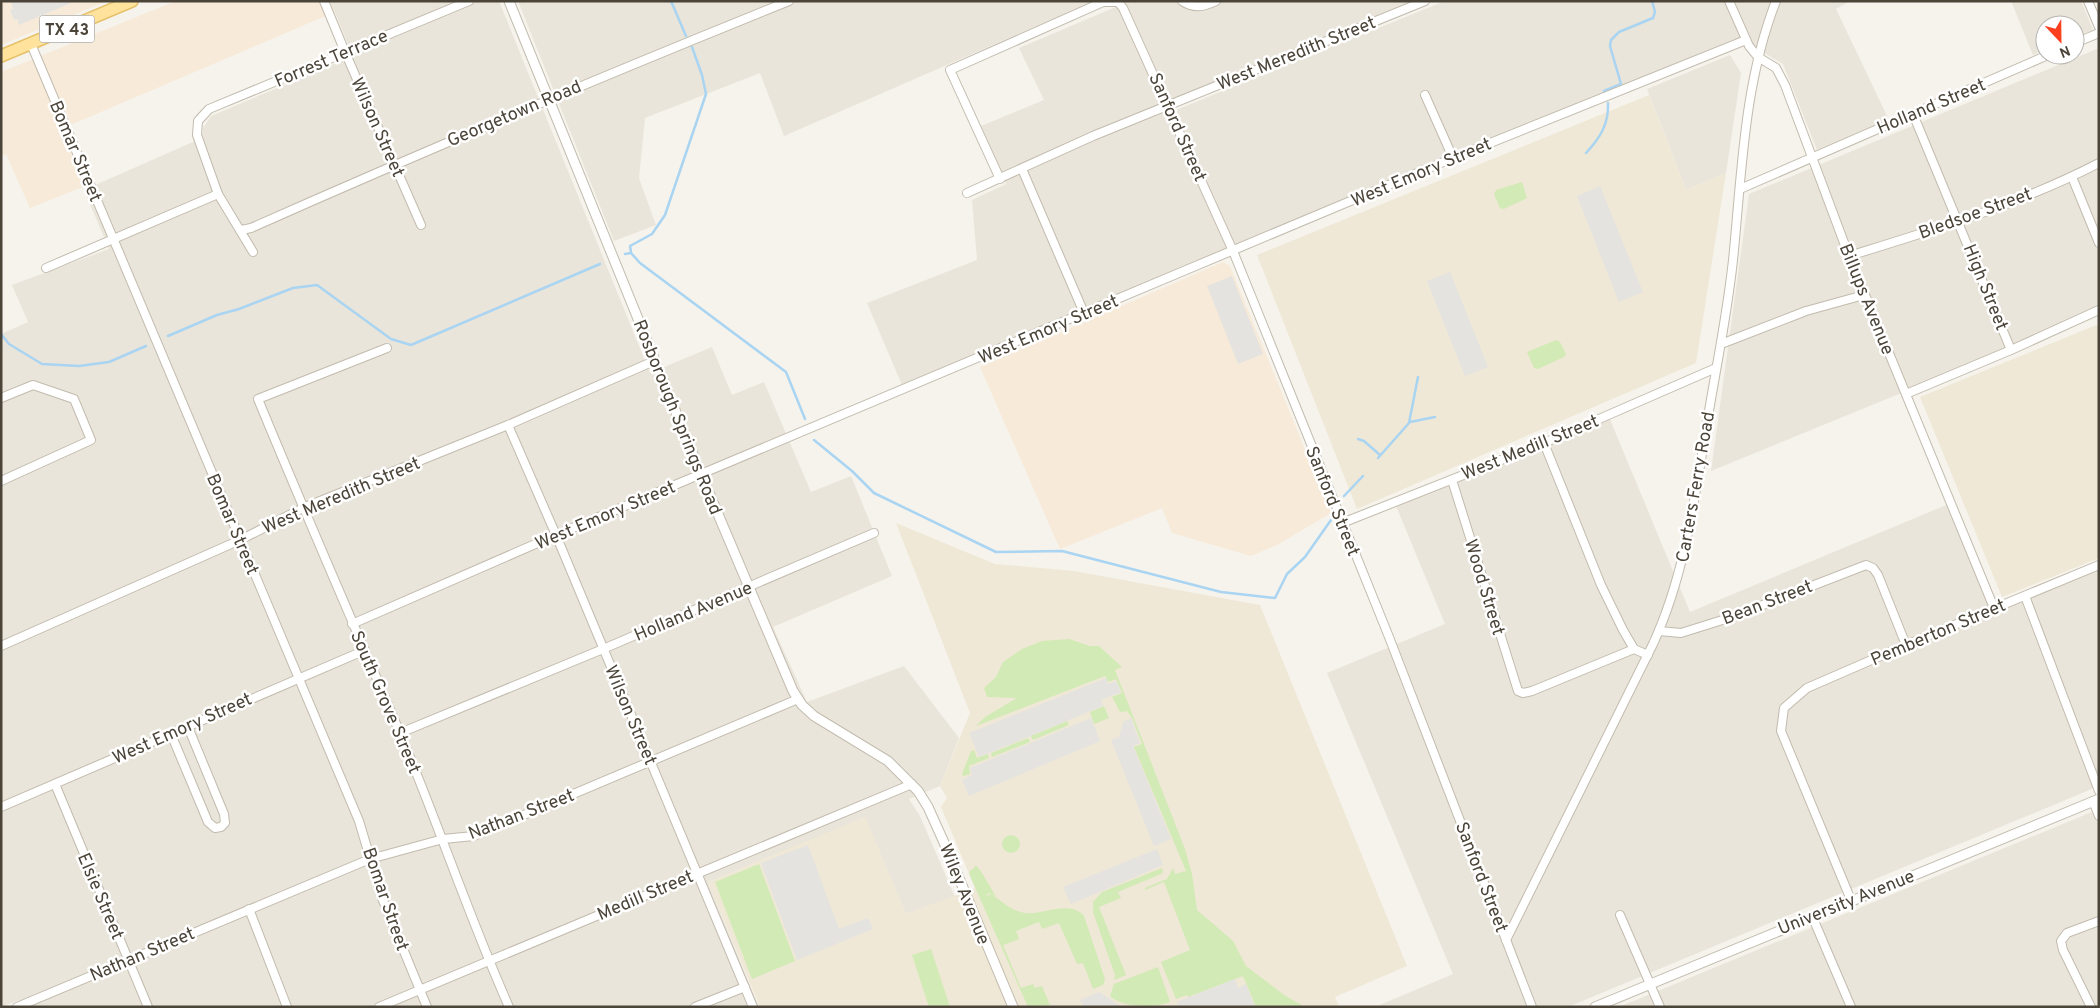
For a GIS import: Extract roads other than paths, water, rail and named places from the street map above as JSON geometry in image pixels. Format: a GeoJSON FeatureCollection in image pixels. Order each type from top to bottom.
{"type":"FeatureCollection","features":[{"type":"Feature","properties":{"kind":"main road","name":"TX 43"},"geometry":{"type":"LineString","coordinates":[[1,56],[132,1]]}},
{"type":"Feature","properties":{"kind":"street","name":"Wilson Street"},"geometry":{"type":"LineString","coordinates":[[324,1],[421,225]]}},
{"type":"Feature","properties":{"kind":"street","name":"Forrest Terrace"},"geometry":{"type":"LineString","coordinates":[[218,194],[197,136],[198,121],[209,110],[468,1]]}},
{"type":"Feature","properties":{"kind":"street","name":"Rosborough Springs Road"},"geometry":{"type":"LineString","coordinates":[[509,1],[701,474],[748,587],[798,699],[814,716],[879,755],[896,767],[912,784]]}},
{"type":"Feature","properties":{"kind":"street","name":"Georgetown Road"},"geometry":{"type":"LineString","coordinates":[[241,230],[251,228],[548,99],[789,1]]}},
{"type":"Feature","properties":{"kind":"street"},"geometry":{"type":"LineString","coordinates":[[1182,1],[1189,6],[1200,7],[1216,1]]}},
{"type":"Feature","properties":{"kind":"street","name":"West Meredith Street"},"geometry":{"type":"LineString","coordinates":[[967,193],[1093,136],[1424,1]]}},
{"type":"Feature","properties":{"kind":"street","name":"Billups Avenue"},"geometry":{"type":"LineString","coordinates":[[1729,1],[1746,40],[1758,57],[1776,68],[1782,76],[1864,295],[1994,608]]}},
{"type":"Feature","properties":{"kind":"street","name":"Carters Ferry Road"},"geometry":{"type":"LineString","coordinates":[[1506,940],[1660,632],[1676,582],[1687,536],[1732,278],[1749,102],[1758,57],[1776,1]]}},
{"type":"Feature","properties":{"kind":"street"},"geometry":{"type":"LineString","coordinates":[[2088,1],[2099,27]]}},
{"type":"Feature","properties":{"kind":"street"},"geometry":{"type":"LineString","coordinates":[[1000,179],[950,70],[1103,2],[1118,2]]}},
{"type":"Feature","properties":{"kind":"street","name":"Sanford Street"},"geometry":{"type":"LineString","coordinates":[[1118,2],[1123,8],[1234,251],[1389,637],[1532,1007]]}},
{"type":"Feature","properties":{"kind":"street"},"geometry":{"type":"LineString","coordinates":[[2085,39],[2099,33]]}},
{"type":"Feature","properties":{"kind":"street","name":"West Emory Street"},"geometry":{"type":"LineString","coordinates":[[352,624],[556,535],[1453,158],[1746,40]]}},
{"type":"Feature","properties":{"kind":"street","name":"Bomar Street"},"geometry":{"type":"LineString","coordinates":[[31,44],[359,821],[382,898],[427,1007]]}},
{"type":"Feature","properties":{"kind":"street","name":"Holland Street"},"geometry":{"type":"LineString","coordinates":[[1740,188],[2035,61]]}},
{"type":"Feature","properties":{"kind":"street"},"geometry":{"type":"LineString","coordinates":[[1425,95],[1453,158]]}},
{"type":"Feature","properties":{"kind":"street","name":"High Street"},"geometry":{"type":"LineString","coordinates":[[1913,114],[2011,350]]}},
{"type":"Feature","properties":{"kind":"street","name":"Bledsoe Street"},"geometry":{"type":"LineString","coordinates":[[1849,256],[1959,221],[2072,177],[2099,163]]}},
{"type":"Feature","properties":{"kind":"street"},"geometry":{"type":"LineString","coordinates":[[1022,169],[1084,313]]}},
{"type":"Feature","properties":{"kind":"street"},"geometry":{"type":"LineString","coordinates":[[2072,177],[2099,243]]}},
{"type":"Feature","properties":{"kind":"street"},"geometry":{"type":"LineString","coordinates":[[46,268],[218,194],[253,252]]}},
{"type":"Feature","properties":{"kind":"street"},"geometry":{"type":"LineString","coordinates":[[1721,344],[1806,311],[1864,295]]}},
{"type":"Feature","properties":{"kind":"street"},"geometry":{"type":"LineString","coordinates":[[1906,394],[2011,350],[2099,310]]}},
{"type":"Feature","properties":{"kind":"street","name":"South Grove Street"},"geometry":{"type":"LineString","coordinates":[[388,348],[258,399],[363,651],[400,733],[443,838],[489,961],[509,1007]]}},
{"type":"Feature","properties":{"kind":"street","name":"West Meredith Street"},"geometry":{"type":"LineString","coordinates":[[1,646],[240,540],[303,508],[508,425],[654,360]]}},
{"type":"Feature","properties":{"kind":"street","name":"West Medill Street"},"geometry":{"type":"LineString","coordinates":[[1342,523],[1544,443],[1716,368]]}},
{"type":"Feature","properties":{"kind":"street"},"geometry":{"type":"LineString","coordinates":[[1,398],[33,385],[74,400],[91,440],[1,481]]}},
{"type":"Feature","properties":{"kind":"street","name":"Wilson Street"},"geometry":{"type":"LineString","coordinates":[[508,425],[556,535],[753,1007]]}},
{"type":"Feature","properties":{"kind":"street"},"geometry":{"type":"LineString","coordinates":[[1544,443],[1601,585],[1634,649],[1648,656]]}},
{"type":"Feature","properties":{"kind":"street","name":"Wood Street"},"geometry":{"type":"LineString","coordinates":[[1452,480],[1515,687],[1520,693],[1532,691],[1634,649]]}},
{"type":"Feature","properties":{"kind":"street","name":"Holland Avenue"},"geometry":{"type":"LineString","coordinates":[[400,733],[603,649],[874,533]]}},
{"type":"Feature","properties":{"kind":"street","name":"Bean Street"},"geometry":{"type":"LineString","coordinates":[[1660,632],[1676,634],[1732,617],[1866,565],[1873,568],[1879,578],[1906,645]]}},
{"type":"Feature","properties":{"kind":"street","name":"Pemberton Street"},"geometry":{"type":"LineString","coordinates":[[1851,900],[1781,731],[1784,708],[1808,688],[2099,565]]}},
{"type":"Feature","properties":{"kind":"street"},"geometry":{"type":"LineString","coordinates":[[2025,596],[2099,791]]}},
{"type":"Feature","properties":{"kind":"street","name":"West Emory Street"},"geometry":{"type":"LineString","coordinates":[[1,807],[298,677],[363,651]]}},
{"type":"Feature","properties":{"kind":"street","name":"Nathan Street"},"geometry":{"type":"LineString","coordinates":[[18,1007],[370,859],[443,838],[474,836],[798,699]]}},
{"type":"Feature","properties":{"kind":"street"},"geometry":{"type":"LineString","coordinates":[[171,734],[208,822],[215,828],[221,827],[225,823],[224,814],[188,726]]}},
{"type":"Feature","properties":{"kind":"street","name":"Elsie Street"},"geometry":{"type":"LineString","coordinates":[[54,784],[148,1007]]}},
{"type":"Feature","properties":{"kind":"street","name":"Medill Street"},"geometry":{"type":"LineString","coordinates":[[379,1007],[912,784]]}},
{"type":"Feature","properties":{"kind":"street","name":"Wiley Avenue"},"geometry":{"type":"LineString","coordinates":[[912,784],[923,798],[933,818],[1013,1007]]}},
{"type":"Feature","properties":{"kind":"street"},"geometry":{"type":"LineString","coordinates":[[2096,800],[2099,816]]}},
{"type":"Feature","properties":{"kind":"street","name":"University Avenue"},"geometry":{"type":"LineString","coordinates":[[1595,1007],[2096,800]]}},
{"type":"Feature","properties":{"kind":"street"},"geometry":{"type":"LineString","coordinates":[[249,909],[288,1007]]}},
{"type":"Feature","properties":{"kind":"street"},"geometry":{"type":"LineString","coordinates":[[1620,915],[1660,1007]]}},
{"type":"Feature","properties":{"kind":"street"},"geometry":{"type":"LineString","coordinates":[[1812,916],[1851,1007]]}},
{"type":"Feature","properties":{"kind":"street"},"geometry":{"type":"LineString","coordinates":[[2091,1007],[2063,950],[2061,941],[2067,933],[2099,921]]}},
{"type":"Feature","properties":{"kind":"street"},"geometry":{"type":"LineString","coordinates":[[695,1007],[745,987]]}},
{"type":"Feature","properties":{"kind":"waterway"},"geometry":{"type":"LineString","coordinates":[[671,1],[686,36]]}},
{"type":"Feature","properties":{"kind":"waterway"},"geometry":{"type":"LineString","coordinates":[[1604,92],[1621,84],[1610,46],[1611,40],[1619,32],[1653,18],[1655,12],[1652,1]]}},
{"type":"Feature","properties":{"kind":"waterway"},"geometry":{"type":"LineString","coordinates":[[631,252],[630,246],[652,234],[665,215],[706,94],[702,75],[692,47]]}},
{"type":"Feature","properties":{"kind":"waterway"},"geometry":{"type":"LineString","coordinates":[[1586,153],[1603,130],[1607,118],[1608,103]]}},
{"type":"Feature","properties":{"kind":"waterway"},"geometry":{"type":"LineString","coordinates":[[625,254],[631,253],[640,263],[786,372],[805,419]]}},
{"type":"Feature","properties":{"kind":"waterway"},"geometry":{"type":"LineString","coordinates":[[168,336],[217,315],[239,309],[293,288],[317,285],[391,339],[411,345],[600,264]]}},
{"type":"Feature","properties":{"kind":"waterway"},"geometry":{"type":"LineString","coordinates":[[1,334],[9,344],[42,364],[79,366],[109,362],[146,346]]}},
{"type":"Feature","properties":{"kind":"waterway"},"geometry":{"type":"LineString","coordinates":[[1378,458],[1409,423],[1418,377]]}},
{"type":"Feature","properties":{"kind":"waterway"},"geometry":{"type":"LineString","coordinates":[[1410,422],[1435,417]]}},
{"type":"Feature","properties":{"kind":"waterway"},"geometry":{"type":"LineString","coordinates":[[1358,439],[1364,441],[1380,455]]}},
{"type":"Feature","properties":{"kind":"waterway"},"geometry":{"type":"LineString","coordinates":[[814,440],[852,471],[874,493],[996,552],[1062,551],[1221,592],[1275,598],[1287,574],[1305,557],[1331,520]]}},
{"type":"Feature","properties":{"kind":"waterway"},"geometry":{"type":"LineString","coordinates":[[1344,496],[1363,476]]}}]}
